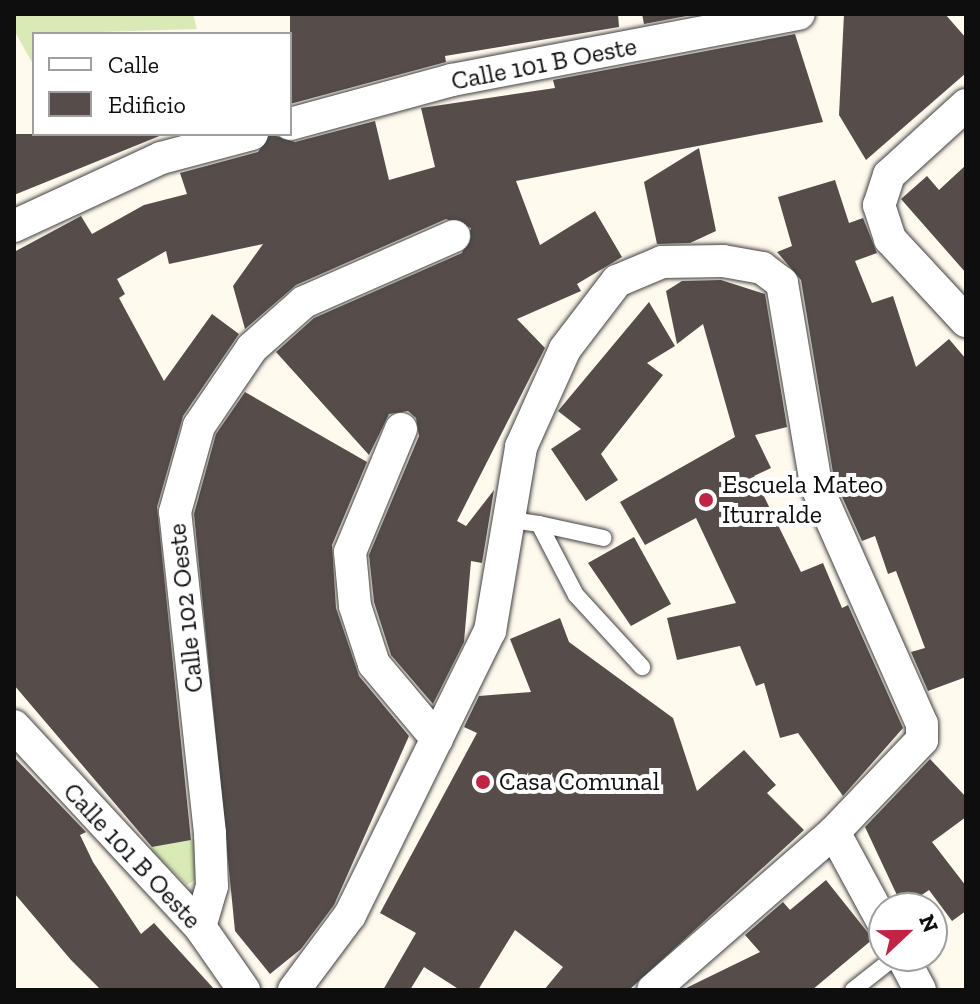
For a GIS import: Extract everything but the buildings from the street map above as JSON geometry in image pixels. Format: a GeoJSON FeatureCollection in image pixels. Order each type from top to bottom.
{"type":"FeatureCollection","features":[{"type":"Feature","properties":{"kind":"street","name":"Calle 101 B Oeste"},"geometry":{"type":"LineString","coordinates":[[292,123],[452,80],[799,14]]}},
{"type":"Feature","properties":{"kind":"street"},"geometry":{"type":"LineString","coordinates":[[966,105],[889,175],[879,205],[890,239],[966,321]]}},
{"type":"Feature","properties":{"kind":"street"},"geometry":{"type":"LineString","coordinates":[[14,226],[161,158],[244,136]]}},
{"type":"Feature","properties":{"kind":"street","name":"Calle 102 Oeste"},"geometry":{"type":"LineString","coordinates":[[200,927],[212,886],[210,833],[175,512],[199,426],[252,348],[304,302],[454,236]]}},
{"type":"Feature","properties":{"kind":"street"},"geometry":{"type":"LineString","coordinates":[[294,990],[350,915],[490,631],[525,522],[521,447],[565,349],[617,281],[662,262],[723,261],[762,268],[782,283],[816,485],[922,724],[915,756],[834,832],[653,990]]}},
{"type":"Feature","properties":{"kind":"street"},"geometry":{"type":"LineString","coordinates":[[401,429],[350,552],[355,606],[374,664],[437,739]]}},
{"type":"Feature","properties":{"kind":"street","name":"Calle 101 B Oeste"},"geometry":{"type":"LineString","coordinates":[[14,726],[200,927],[244,990]]}},
{"type":"Feature","properties":{"kind":"street"},"geometry":{"type":"LineString","coordinates":[[834,832],[868,895]]}},
{"type":"Feature","properties":{"kind":"street"},"geometry":{"type":"LineString","coordinates":[[910,972],[920,990]]}},
{"type":"Feature","properties":{"kind":"lane"},"geometry":{"type":"LineString","coordinates":[[525,522],[604,538]]}},
{"type":"Feature","properties":{"kind":"lane"},"geometry":{"type":"LineString","coordinates":[[525,522],[576,595],[642,667]]}},
{"type":"Feature","properties":{"kind":"lane"},"geometry":{"type":"LineString","coordinates":[[853,990],[876,972]]}},
{"type":"Feature","properties":{"kind":"green space"},"geometry":{"type":"Polygon","coordinates":[[[14,14],[193,14],[197,29],[32,32],[32,62],[14,30],[14,14]]]}},
{"type":"Feature","properties":{"kind":"green space"},"geometry":{"type":"Polygon","coordinates":[[[200,838],[200,876],[187,885],[149,848],[200,838]]]}},
{"type":"Feature","properties":{"kind":"place","name":"Escuela Mateo Iturralde"},"geometry":{"type":"Point","coordinates":[706,500]}},
{"type":"Feature","properties":{"kind":"place","name":"Casa Comunal"},"geometry":{"type":"Point","coordinates":[483,782]}}]}
